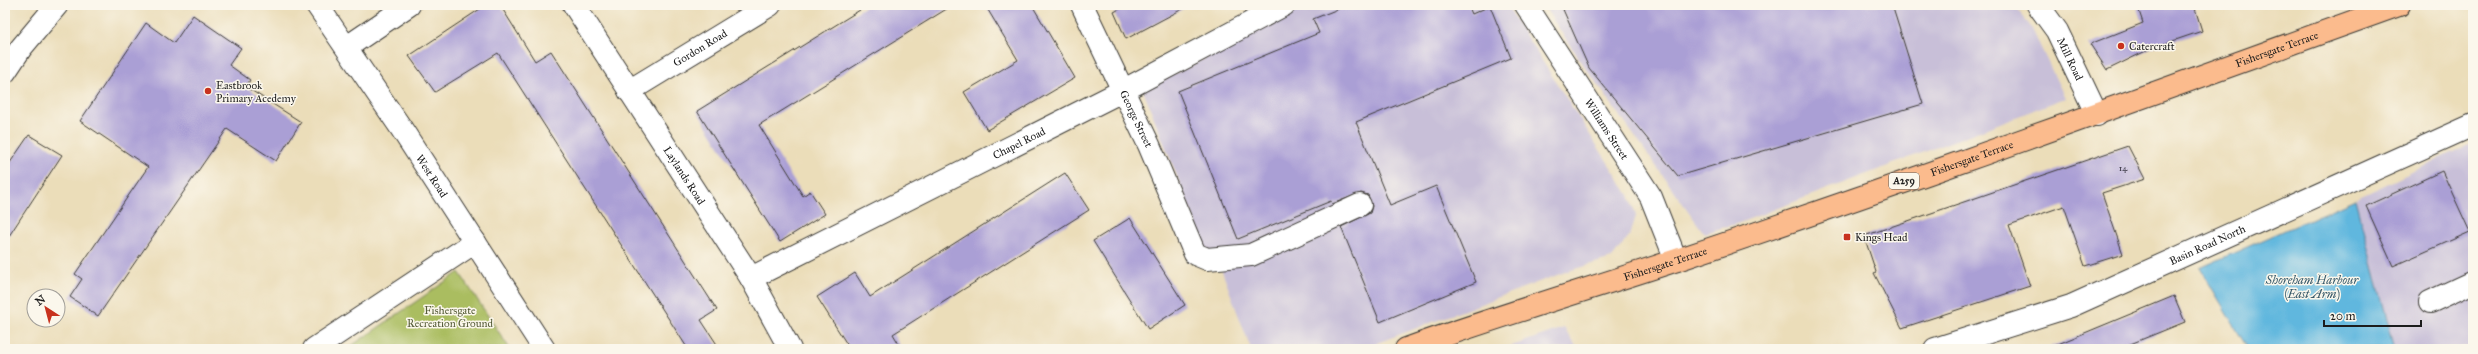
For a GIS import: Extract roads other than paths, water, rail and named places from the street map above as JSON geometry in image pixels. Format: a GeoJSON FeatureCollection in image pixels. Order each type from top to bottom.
{"type":"FeatureCollection","features":[{"type":"Feature","properties":{"kind":"main road","name":"Fishersgate Terrace"},"geometry":{"type":"LineString","coordinates":[[1406,349],[1498,316],[1676,260],[2098,115],[2399,5]]}},
{"type":"Feature","properties":{"kind":"street"},"geometry":{"type":"LineString","coordinates":[[5,72],[21,48],[57,5]]}},
{"type":"Feature","properties":{"kind":"street","name":"West Road"},"geometry":{"type":"LineString","coordinates":[[317,5],[347,47],[476,242],[544,349]]}},
{"type":"Feature","properties":{"kind":"street"},"geometry":{"type":"LineString","coordinates":[[347,47],[409,5]]}},
{"type":"Feature","properties":{"kind":"street","name":"Laylands Road"},"geometry":{"type":"LineString","coordinates":[[574,5],[751,278],[790,349]]}},
{"type":"Feature","properties":{"kind":"street","name":"Gordon Road"},"geometry":{"type":"LineString","coordinates":[[629,91],[770,5]]}},
{"type":"Feature","properties":{"kind":"street","name":"George Street"},"geometry":{"type":"LineString","coordinates":[[1082,5],[1124,90],[1195,254],[1207,259],[1251,255],[1360,205]]}},
{"type":"Feature","properties":{"kind":"street","name":"Chapel Road"},"geometry":{"type":"LineString","coordinates":[[751,278],[1124,90],[1284,5]]}},
{"type":"Feature","properties":{"kind":"street","name":"Williams Street"},"geometry":{"type":"LineString","coordinates":[[1526,5],[1651,197],[1676,260]]}},
{"type":"Feature","properties":{"kind":"street","name":"Mill Road"},"geometry":{"type":"LineString","coordinates":[[2038,5],[2057,31],[2098,115]]}},
{"type":"Feature","properties":{"kind":"street","name":"Basin Road North"},"geometry":{"type":"LineString","coordinates":[[1935,349],[2071,306],[2473,125]]}},
{"type":"Feature","properties":{"kind":"street"},"geometry":{"type":"LineString","coordinates":[[314,349],[476,242]]}},
{"type":"Feature","properties":{"kind":"street"},"geometry":{"type":"LineString","coordinates":[[2430,302],[2473,282]]}},
{"type":"Feature","properties":{"kind":"water","name":"Shoreham Harbour (East Arm)"},"geometry":{"type":"Polygon","coordinates":[[[2355,199],[2395,349],[2248,349],[2200,268],[2355,199]]]}},
{"type":"Feature","properties":{"kind":"place","name":"Catercraft"},"geometry":{"type":"Point","coordinates":[2121,46]}},
{"type":"Feature","properties":{"kind":"place","name":"Eastbrook Primary Acedemy"},"geometry":{"type":"Point","coordinates":[208,91]}},
{"type":"Feature","properties":{"kind":"place","name":"Kings Head"},"geometry":{"type":"Point","coordinates":[1847,237]}},
{"type":"Feature","properties":{"kind":"park label","name":"Fishersgate Recreation Ground"},"geometry":{"type":"Point","coordinates":[450,316]}}]}
